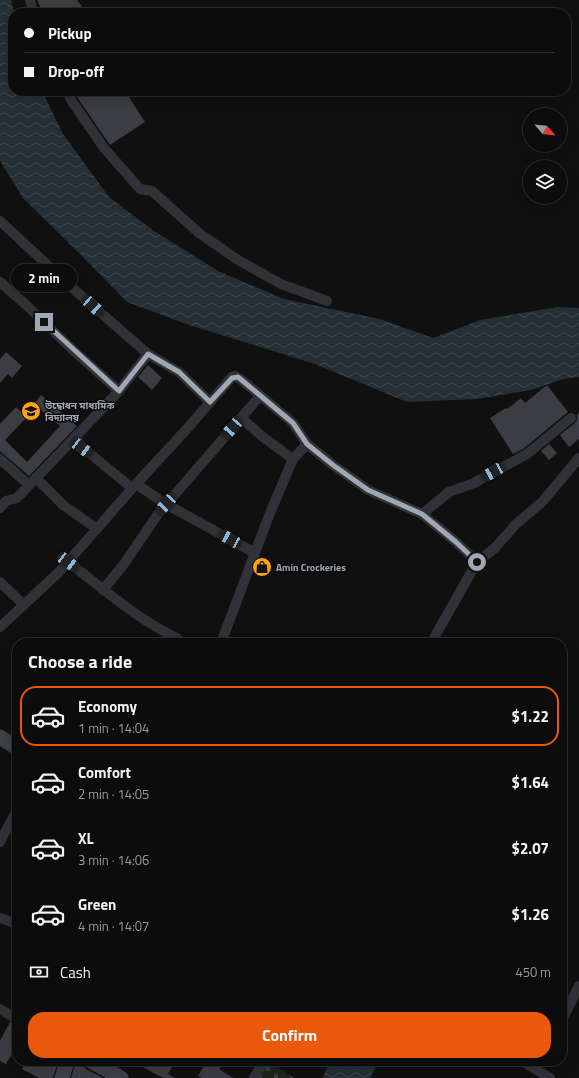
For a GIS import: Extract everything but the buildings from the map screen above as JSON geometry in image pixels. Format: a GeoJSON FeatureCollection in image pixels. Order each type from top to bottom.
{"type":"FeatureCollection","features":[{"type":"Feature","properties":{"kind":"main road"},"geometry":{"type":"LineString","coordinates":[[0,737],[12,745]]}},
{"type":"Feature","properties":{"kind":"main road"},"geometry":{"type":"LineString","coordinates":[[62,1078],[66,1066]]}},
{"type":"Feature","properties":{"kind":"main road"},"geometry":{"type":"LineString","coordinates":[[100,1066],[121,1078]]}},
{"type":"Feature","properties":{"kind":"street"},"geometry":{"type":"LineString","coordinates":[[69,96],[104,148],[140,189],[152,191],[199,233],[238,260],[280,284],[327,300]]}},
{"type":"Feature","properties":{"kind":"street"},"geometry":{"type":"LineString","coordinates":[[0,221],[70,286],[148,354],[179,372],[210,402]]}},
{"type":"Feature","properties":{"kind":"street"},"geometry":{"type":"LineString","coordinates":[[0,282],[119,391]]}},
{"type":"Feature","properties":{"kind":"street"},"geometry":{"type":"LineString","coordinates":[[0,508],[6,501],[17,498],[119,391],[148,354]]}},
{"type":"Feature","properties":{"kind":"street"},"geometry":{"type":"LineString","coordinates":[[0,627],[59,572],[134,486],[235,376],[293,423],[307,444],[333,465],[368,490],[422,514],[456,542],[477,562]]}},
{"type":"Feature","properties":{"kind":"street"},"geometry":{"type":"LineString","coordinates":[[103,590],[124,564],[150,524],[166,504],[260,396]]}},
{"type":"Feature","properties":{"kind":"street"},"geometry":{"type":"LineString","coordinates":[[241,418],[263,437],[293,459]]}},
{"type":"Feature","properties":{"kind":"street"},"geometry":{"type":"LineString","coordinates":[[422,514],[449,492],[474,482],[527,454],[571,418]]}},
{"type":"Feature","properties":{"kind":"street"},"geometry":{"type":"LineString","coordinates":[[75,437],[82,448],[134,486],[255,553]]}},
{"type":"Feature","properties":{"kind":"street"},"geometry":{"type":"LineString","coordinates":[[223,638],[293,459],[307,444]]}},
{"type":"Feature","properties":{"kind":"street"},"geometry":{"type":"LineString","coordinates":[[434,638],[477,562],[495,548],[515,525],[542,502],[579,458]]}},
{"type":"Feature","properties":{"kind":"street"},"geometry":{"type":"LineString","coordinates":[[0,459],[97,529]]}},
{"type":"Feature","properties":{"kind":"street"},"geometry":{"type":"LineString","coordinates":[[68,562],[127,608],[166,633],[177,638]]}},
{"type":"Feature","properties":{"kind":"street"},"geometry":{"type":"LineString","coordinates":[[0,582],[24,605]]}},
{"type":"Feature","properties":{"kind":"street"},"geometry":{"type":"LineString","coordinates":[[0,842],[12,819]]}},
{"type":"Feature","properties":{"kind":"street"},"geometry":{"type":"LineString","coordinates":[[0,918],[12,922]]}},
{"type":"Feature","properties":{"kind":"street"},"geometry":{"type":"LineString","coordinates":[[567,1010],[579,986]]}},
{"type":"Feature","properties":{"kind":"street"},"geometry":{"type":"LineString","coordinates":[[0,1009],[12,1016]]}},
{"type":"Feature","properties":{"kind":"street"},"geometry":{"type":"LineString","coordinates":[[254,1078],[261,1066]]}},
{"type":"Feature","properties":{"kind":"street"},"geometry":{"type":"LineString","coordinates":[[535,1066],[550,1078]]}},
{"type":"Feature","properties":{"kind":"green space"},"geometry":{"type":"Polygon","coordinates":[[[265,1066],[276,1066],[294,1078],[254,1078],[265,1066]]]}},
{"type":"Feature","properties":{"kind":"water"},"geometry":{"type":"Polygon","coordinates":[[[0,0],[11,0],[13,8],[8,8],[8,96],[44,96],[63,134],[109,197],[154,231],[220,272],[284,299],[380,319],[433,338],[480,320],[558,307],[579,308],[579,377],[563,379],[531,390],[477,399],[407,402],[315,364],[186,324],[127,302],[23,198],[0,161],[0,0]]]}},
{"type":"Feature","properties":{"kind":"water"},"geometry":{"type":"Polygon","coordinates":[[[328,1066],[376,1066],[370,1078],[322,1078],[328,1066]]]}},
{"type":"Feature","properties":{"kind":"place","name":"উদ্বোধন মাধ্যমিক বিদ্যালয়"},"geometry":{"type":"Point","coordinates":[31,411]}},
{"type":"Feature","properties":{"kind":"place","name":"Amin Crockeries"},"geometry":{"type":"Point","coordinates":[262,567]}},
{"type":"Feature","properties":{"kind":"route"},"geometry":{"type":"LineString","coordinates":[[44,322],[119,391],[148,354],[179,372],[210,402],[232,378],[235,376],[238,377],[293,423],[307,444],[333,465],[368,490],[422,514],[456,542],[477,562]]}}]}
